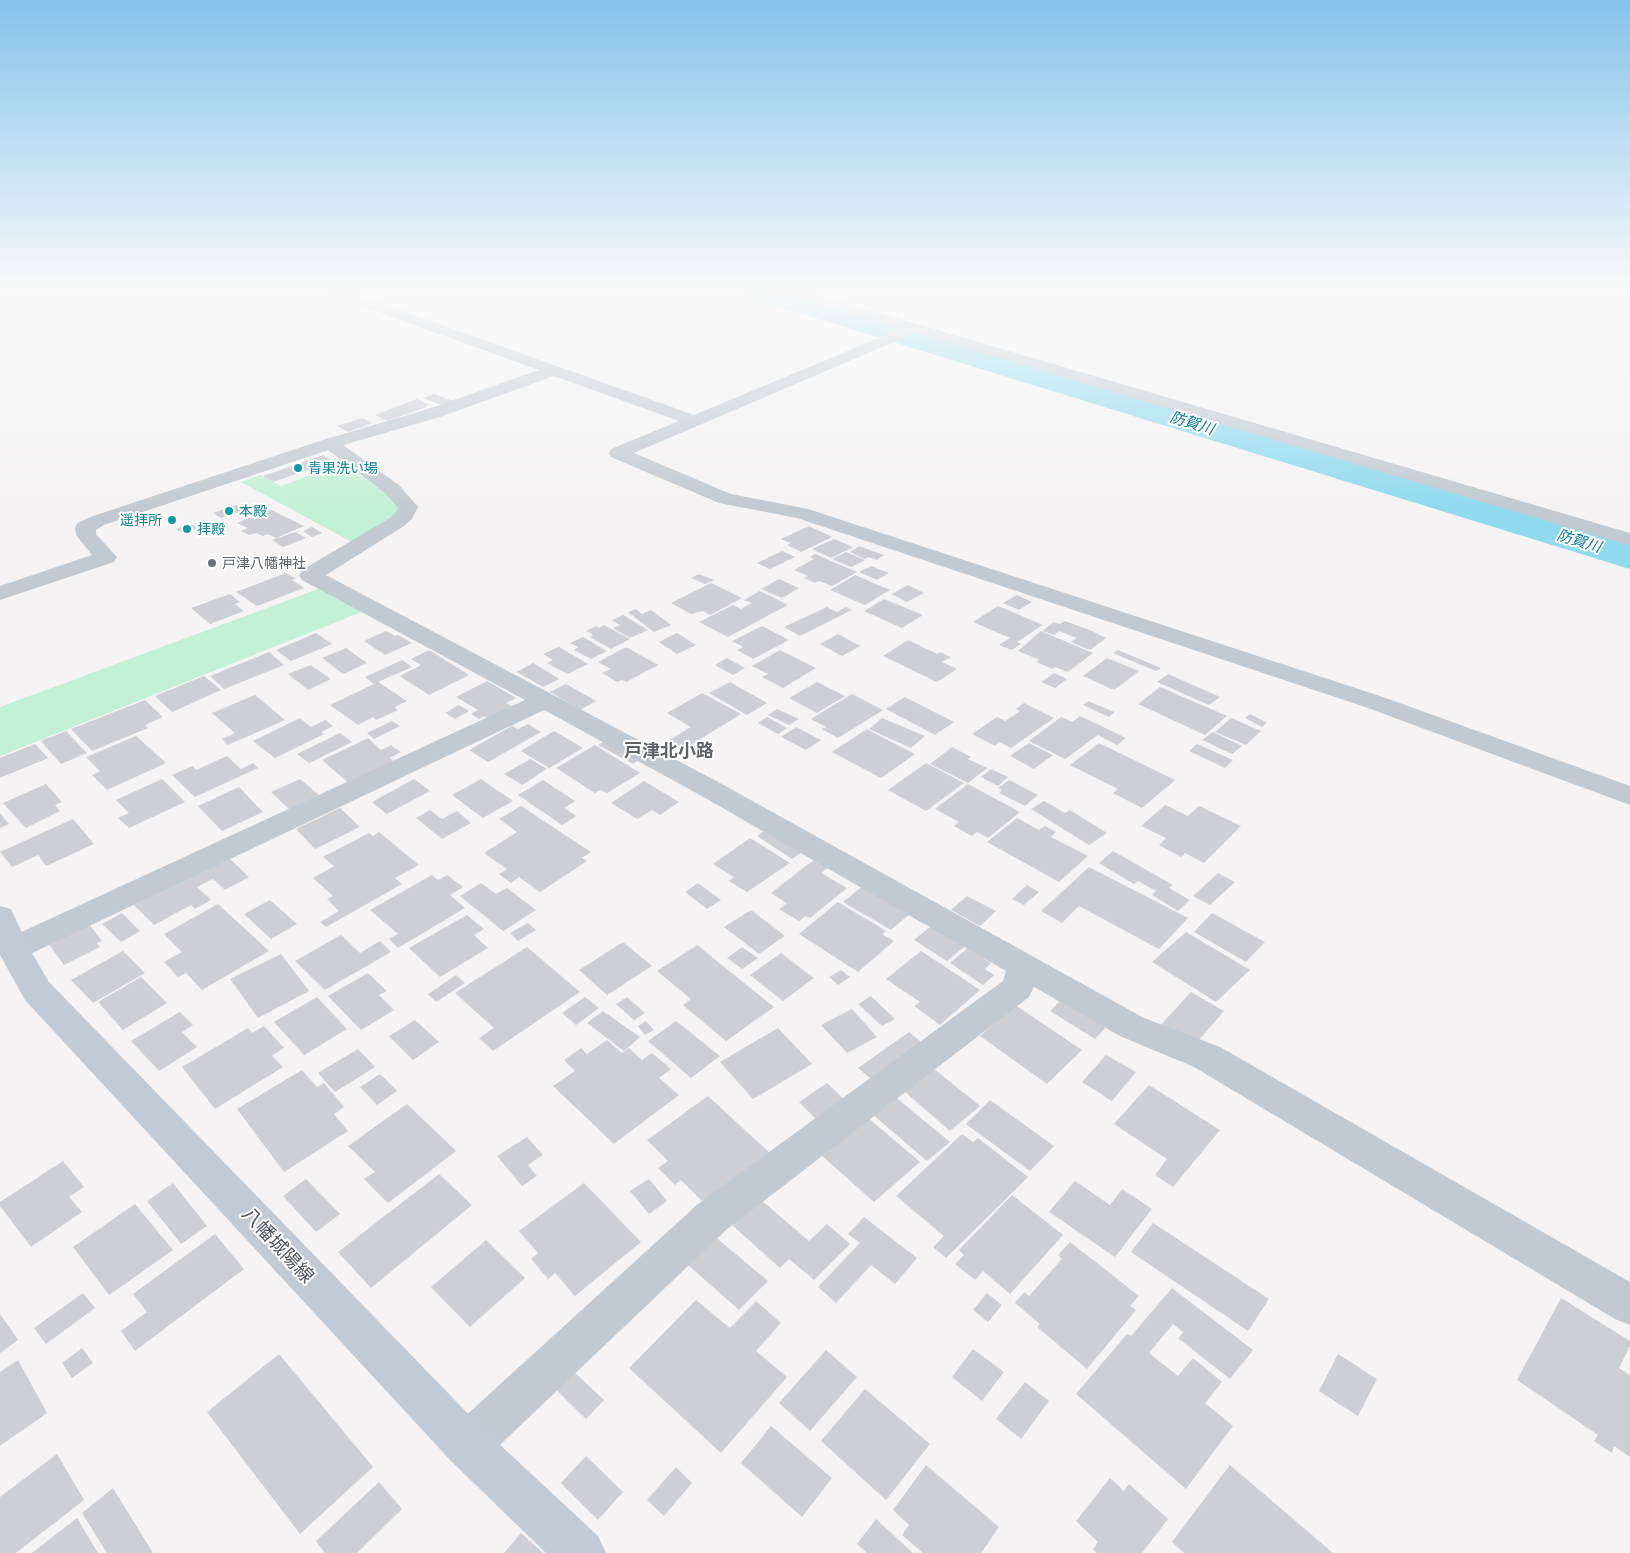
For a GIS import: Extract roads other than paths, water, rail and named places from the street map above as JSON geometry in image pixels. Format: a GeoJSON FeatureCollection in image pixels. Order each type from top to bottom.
{"type":"FeatureCollection","features":[{"type":"Feature","properties":{"kind":"main road","name":"八幡城陽線"},"geometry":{"type":"LineString","coordinates":[[7,933],[38,990],[467,1445],[581,1553]]}},
{"type":"Feature","properties":{"kind":"street"},"geometry":{"type":"LineString","coordinates":[[529,362],[696,421]]}},
{"type":"Feature","properties":{"kind":"street"},"geometry":{"type":"LineString","coordinates":[[834,362],[618,453],[726,499],[810,516],[1374,702],[1630,796]]}},
{"type":"Feature","properties":{"kind":"street"},"geometry":{"type":"LineString","coordinates":[[1031,362],[1630,540]]}},
{"type":"Feature","properties":{"kind":"street"},"geometry":{"type":"LineString","coordinates":[[0,594],[106,557],[86,535],[85,527],[96,521],[332,443],[434,413],[552,371]]}},
{"type":"Feature","properties":{"kind":"street"},"geometry":{"type":"LineString","coordinates":[[332,443],[336,448],[392,489],[408,507],[405,515],[397,522],[310,575],[710,789],[1132,1027],[1207,1057],[1630,1305]]}},
{"type":"Feature","properties":{"kind":"street"},"geometry":{"type":"LineString","coordinates":[[7,933],[543,701]]}},
{"type":"Feature","properties":{"kind":"street"},"geometry":{"type":"LineString","coordinates":[[467,1445],[712,1217],[1017,988],[1024,967]]}},
{"type":"Feature","properties":{"kind":"waterway","name":"防賀川"},"geometry":{"type":"LineString","coordinates":[[993,362],[1630,556]]}},
{"type":"Feature","properties":{"kind":"place","name":"青果洗い場"},"geometry":{"type":"Point","coordinates":[298,468]}},
{"type":"Feature","properties":{"kind":"place","name":"本殿"},"geometry":{"type":"Point","coordinates":[229,511]}},
{"type":"Feature","properties":{"kind":"place","name":"遥拝所"},"geometry":{"type":"Point","coordinates":[172,520]}},
{"type":"Feature","properties":{"kind":"place","name":"拝殿"},"geometry":{"type":"Point","coordinates":[187,529]}},
{"type":"Feature","properties":{"kind":"place","name":"戸津八幡神社"},"geometry":{"type":"Point","coordinates":[212,563]}},
{"type":"Feature","properties":{"kind":"district","name":"戸津北小路"},"geometry":{"type":"Point","coordinates":[669,751]}}]}
